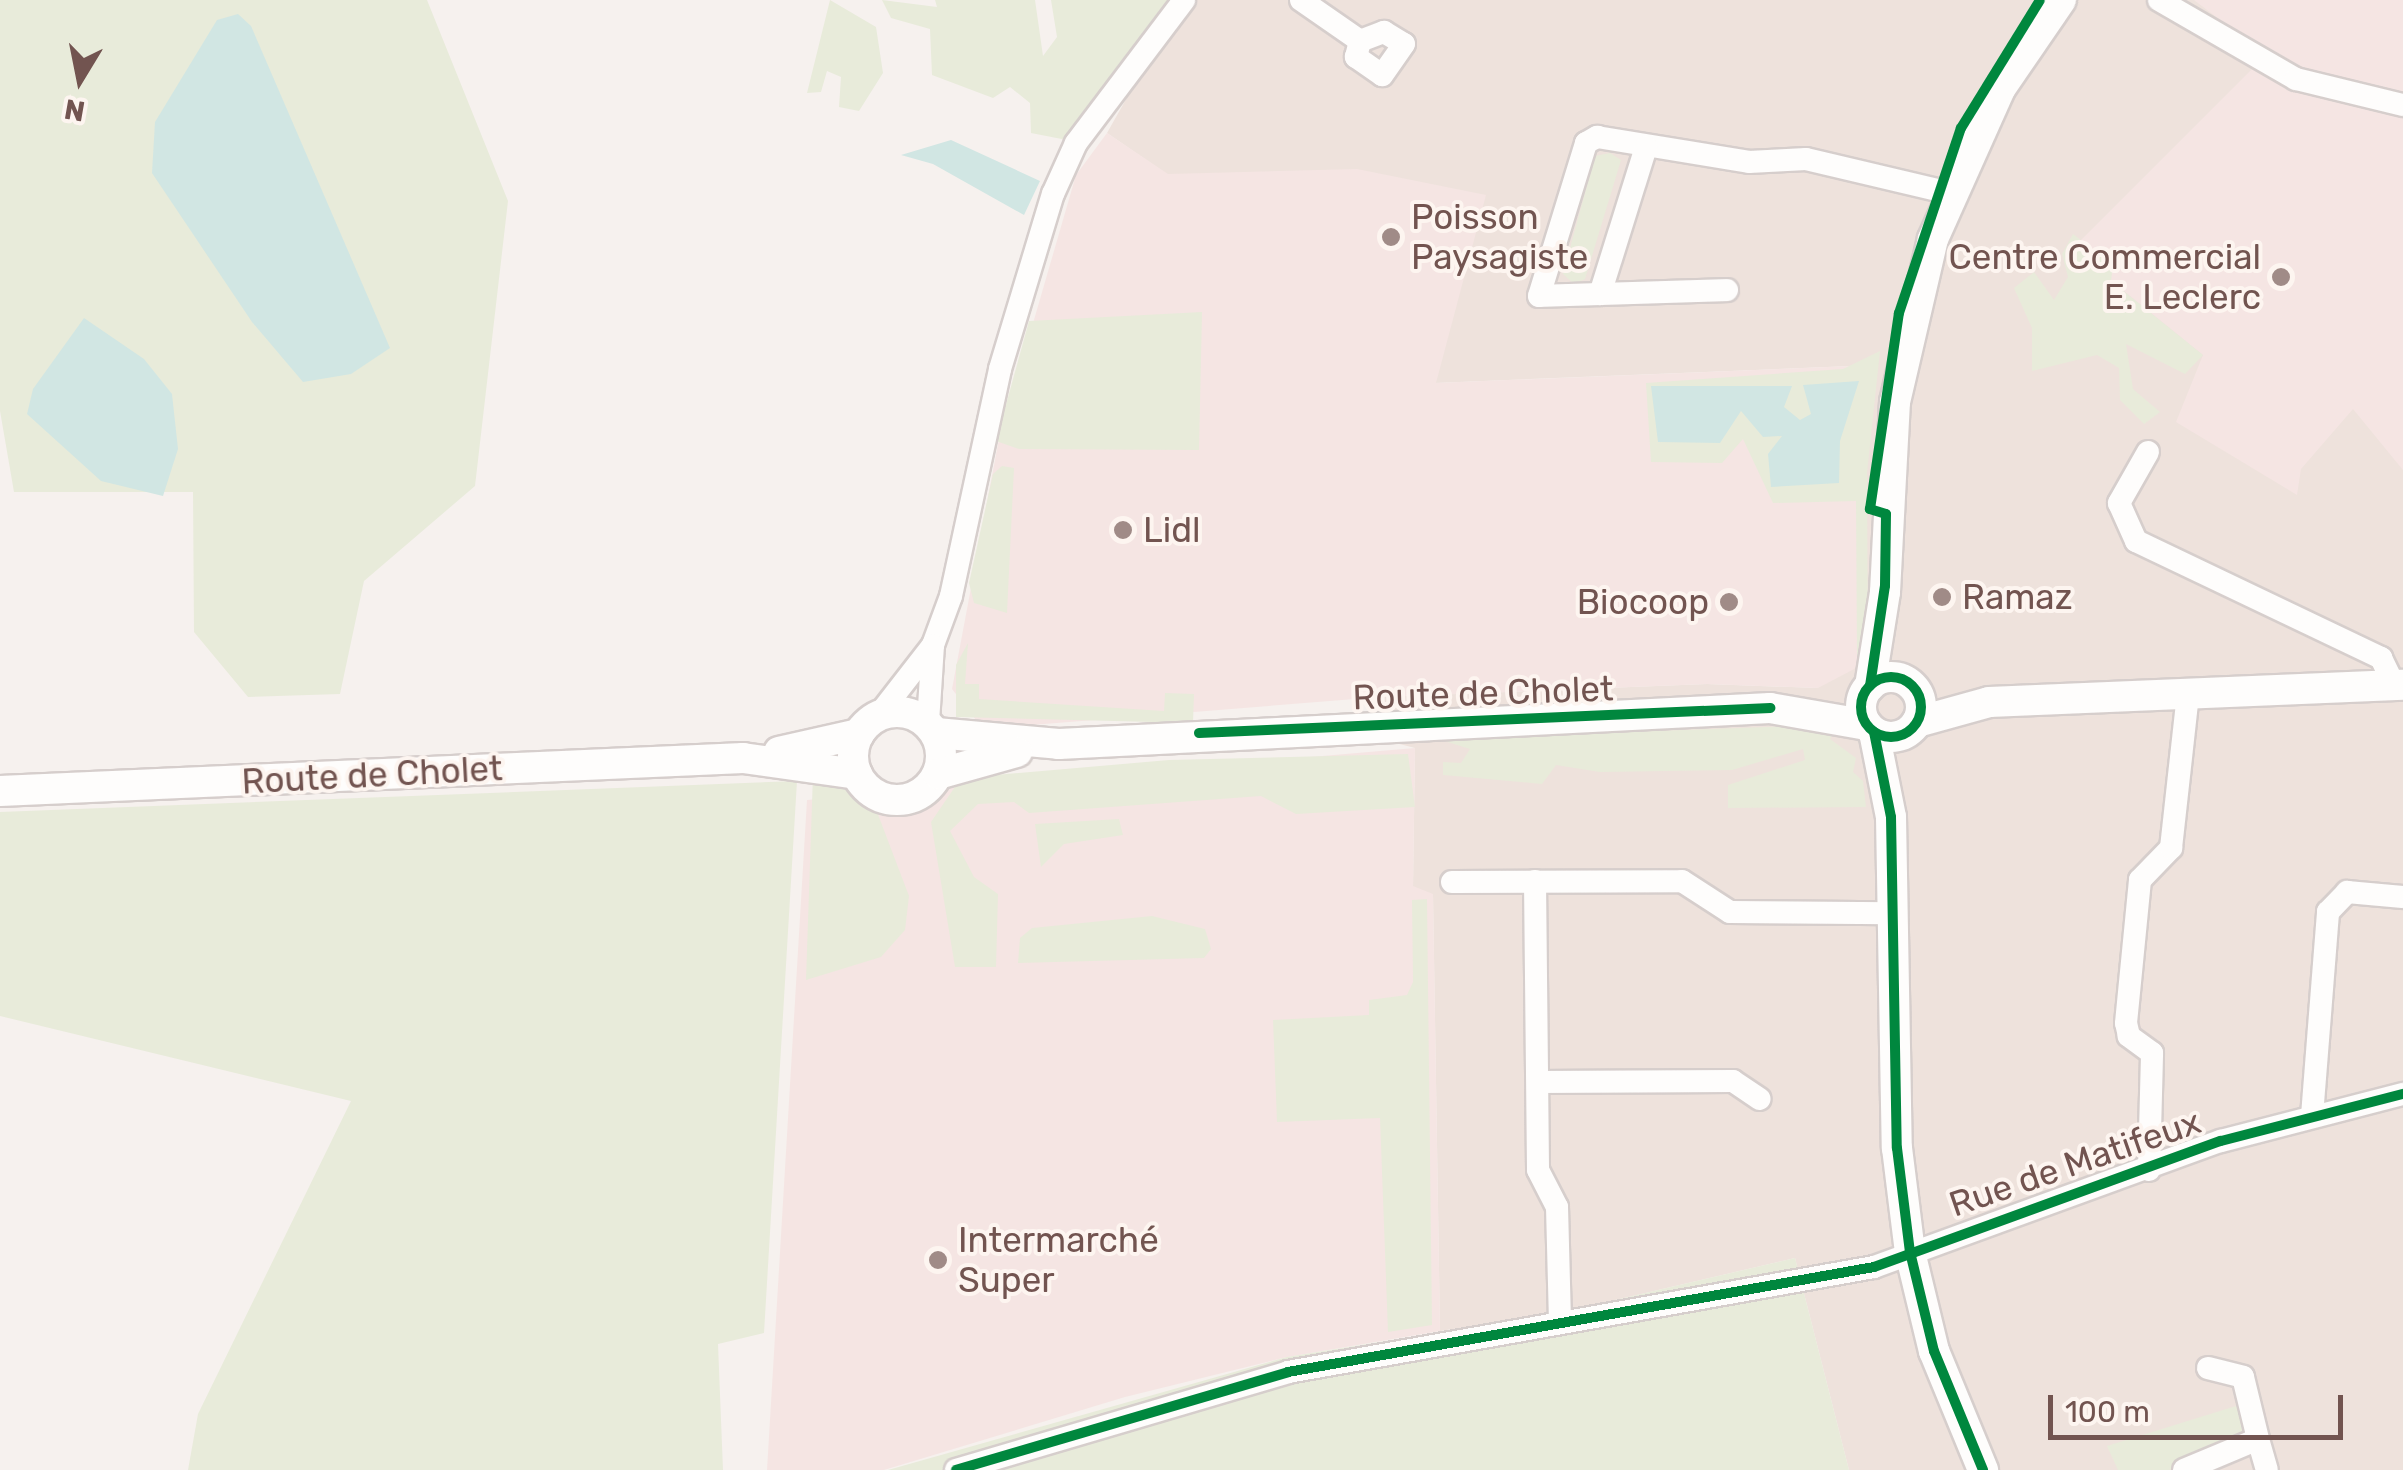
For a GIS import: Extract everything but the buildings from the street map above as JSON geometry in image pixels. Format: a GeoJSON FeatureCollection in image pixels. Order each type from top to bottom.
{"type":"FeatureCollection","features":[{"type":"Feature","properties":{"kind":"main road"},"geometry":{"type":"LineString","coordinates":[[1982,1470],[1934,1350],[1910,1252],[1898,1148],[1891,818],[1870,728],[1868,688],[1885,592],[1895,402],[1908,331],[1950,193],[2033,38],[2061,0]]}},
{"type":"Feature","properties":{"kind":"main road"},"geometry":{"type":"LineString","coordinates":[[1885,592],[1920,703],[1891,818]]}},
{"type":"Feature","properties":{"kind":"main road"},"geometry":{"type":"LineString","coordinates":[[1868,688],[1894,677],[1989,702],[2398,685]]}},
{"type":"Feature","properties":{"kind":"main road","name":"Route de Cholet"},"geometry":{"type":"LineString","coordinates":[[932,728],[1059,744],[1770,708],[1868,688]]}},
{"type":"Feature","properties":{"kind":"main road"},"geometry":{"type":"LineString","coordinates":[[1870,728],[1913,727],[1989,702]]}},
{"type":"Feature","properties":{"kind":"main road","name":"Route de Cholet"},"geometry":{"type":"LineString","coordinates":[[1770,708],[1870,728]]}},
{"type":"Feature","properties":{"kind":"main road"},"geometry":{"type":"LineString","coordinates":[[904,712],[932,728],[938,774],[920,795],[894,800],[871,792],[857,774],[868,725],[904,712]]}},
{"type":"Feature","properties":{"kind":"main road","name":"Route de Cholet"},"geometry":{"type":"LineString","coordinates":[[743,758],[868,725]]}},
{"type":"Feature","properties":{"kind":"main road","name":"Route de Cholet"},"geometry":{"type":"LineString","coordinates":[[938,774],[1059,744]]}},
{"type":"Feature","properties":{"kind":"main road","name":"Route de Cholet"},"geometry":{"type":"LineString","coordinates":[[0,791],[743,758],[857,774]]}},
{"type":"Feature","properties":{"kind":"street"},"geometry":{"type":"LineString","coordinates":[[868,725],[933,645],[951,596],[1000,369],[1053,194],[1076,143],[1184,0]]}},
{"type":"Feature","properties":{"kind":"street"},"geometry":{"type":"LineString","coordinates":[[1302,0],[1360,41]]}},
{"type":"Feature","properties":{"kind":"street"},"geometry":{"type":"LineString","coordinates":[[2158,0],[2296,78],[2403,104]]}},
{"type":"Feature","properties":{"kind":"street"},"geometry":{"type":"LineString","coordinates":[[1727,290],[1539,296],[1586,143],[1597,137],[1749,162],[1806,158],[1950,193]]}},
{"type":"Feature","properties":{"kind":"street"},"geometry":{"type":"LineString","coordinates":[[1600,294],[1646,146]]}},
{"type":"Feature","properties":{"kind":"street"},"geometry":{"type":"LineString","coordinates":[[2148,452],[2120,503],[2136,541],[2381,658],[2398,685]]}},
{"type":"Feature","properties":{"kind":"street"},"geometry":{"type":"LineString","coordinates":[[932,728],[933,645]]}},
{"type":"Feature","properties":{"kind":"street"},"geometry":{"type":"LineString","coordinates":[[2149,1170],[2152,1053],[2126,1023],[2140,880],[2171,848],[2188,693]]}},
{"type":"Feature","properties":{"kind":"street"},"geometry":{"type":"LineString","coordinates":[[1535,881],[1538,1170],[1557,1207],[1560,1322]]}},
{"type":"Feature","properties":{"kind":"street"},"geometry":{"type":"LineString","coordinates":[[1452,882],[1682,881],[1730,912],[1892,913]]}},
{"type":"Feature","properties":{"kind":"street"},"geometry":{"type":"LineString","coordinates":[[2312,1116],[2328,912],[2347,892],[2403,896]]}},
{"type":"Feature","properties":{"kind":"street"},"geometry":{"type":"LineString","coordinates":[[1538,1082],[1733,1081],[1760,1099]]}},
{"type":"Feature","properties":{"kind":"street","name":"Rue de Matifeux"},"geometry":{"type":"LineString","coordinates":[[956,1470],[1288,1372],[1874,1267],[2312,1116],[2402,1099]]}},
{"type":"Feature","properties":{"kind":"street"},"geometry":{"type":"LineString","coordinates":[[2208,1368],[2243,1376],[2267,1470]]}},
{"type":"Feature","properties":{"kind":"street"},"geometry":{"type":"LineString","coordinates":[[2184,1470],[2258,1439]]}},
{"type":"Feature","properties":{"kind":"shaded area"},"geometry":{"type":"Polygon","coordinates":[[[1182,0],[2403,0],[2403,1470],[1849,1470],[1795,1258],[1564,1312],[1440,1331],[1433,895],[1413,887],[1415,748],[1384,740],[1380,697],[1707,684],[1818,688],[1863,498],[1876,365],[1435,383],[1357,170],[1168,175],[1107,133],[1182,0]]]}},
{"type":"Feature","properties":{"kind":"shaded area"},"geometry":{"type":"Polygon","coordinates":[[[2194,0],[2403,0],[2403,470],[2353,409],[2301,469],[2297,495],[2176,422],[2203,355],[2072,249],[2266,55],[2194,0]]]}},
{"type":"Feature","properties":{"kind":"shaded area"},"geometry":{"type":"Polygon","coordinates":[[[238,14],[251,26],[390,348],[351,374],[303,382],[252,322],[152,173],[155,122],[217,20],[238,14]]]}},
{"type":"Feature","properties":{"kind":"shaded area"},"geometry":{"type":"Polygon","coordinates":[[[1107,133],[1168,174],[1357,169],[1486,195],[1436,383],[1877,365],[1863,498],[1866,650],[1858,667],[1818,688],[1707,684],[1380,697],[983,729],[952,689],[998,444],[1076,175],[1107,133]]]}},
{"type":"Feature","properties":{"kind":"shaded area"},"geometry":{"type":"Polygon","coordinates":[[[951,140],[1040,181],[1024,215],[933,164],[901,155],[951,140]]]}},
{"type":"Feature","properties":{"kind":"shaded area"},"geometry":{"type":"Polygon","coordinates":[[[84,318],[144,359],[172,394],[178,449],[163,496],[101,481],[27,414],[33,389],[84,318]]]}},
{"type":"Feature","properties":{"kind":"shaded area"},"geometry":{"type":"Polygon","coordinates":[[[1859,381],[1840,441],[1839,483],[1771,487],[1768,454],[1782,436],[1763,437],[1741,411],[1720,443],[1658,442],[1651,386],[1792,386],[1784,407],[1800,420],[1811,414],[1803,385],[1859,381]]]}},
{"type":"Feature","properties":{"kind":"shaded area"},"geometry":{"type":"Polygon","coordinates":[[[1415,748],[1413,886],[1433,894],[1440,1331],[1287,1357],[1125,1397],[884,1470],[767,1470],[807,800],[1415,748]]]}},
{"type":"Feature","properties":{"kind":"green space"},"geometry":{"type":"Polygon","coordinates":[[[0,0],[427,0],[508,201],[475,486],[364,581],[340,694],[248,697],[194,632],[193,492],[14,492],[0,411],[0,0]]]}},
{"type":"Feature","properties":{"kind":"green space"},"geometry":{"type":"Polygon","coordinates":[[[830,0],[876,27],[883,73],[859,111],[839,107],[841,77],[827,71],[821,92],[807,93],[830,0]]]}},
{"type":"Feature","properties":{"kind":"green space"},"geometry":{"type":"Polygon","coordinates":[[[882,0],[937,7],[935,0],[1035,0],[1043,56],[1057,37],[1051,0],[1169,0],[1072,141],[1031,133],[1030,103],[1010,87],[993,98],[932,75],[930,29],[891,18],[882,0]]]}},
{"type":"Feature","properties":{"kind":"green space"},"geometry":{"type":"Polygon","coordinates":[[[1610,153],[1621,160],[1585,279],[1574,284],[1563,274],[1595,156],[1610,153]]]}},
{"type":"Feature","properties":{"kind":"green space"},"geometry":{"type":"Polygon","coordinates":[[[2073,234],[2113,265],[2111,281],[2203,355],[2185,374],[2126,344],[2133,389],[2160,412],[2144,424],[2120,400],[2119,368],[2097,355],[2032,371],[2032,328],[2014,288],[2034,272],[2054,300],[2068,277],[2062,254],[2073,234]]]}},
{"type":"Feature","properties":{"kind":"green space"},"geometry":{"type":"Polygon","coordinates":[[[1202,312],[1199,450],[1019,449],[996,441],[1029,321],[1202,312]]]}},
{"type":"Feature","properties":{"kind":"green space"},"geometry":{"type":"Polygon","coordinates":[[[1880,351],[1867,473],[1868,653],[1857,658],[1856,501],[1773,503],[1743,439],[1722,463],[1651,462],[1646,383],[1843,369],[1880,351]]]}},
{"type":"Feature","properties":{"kind":"green space"},"geometry":{"type":"Polygon","coordinates":[[[1002,466],[1014,468],[1007,613],[974,603],[969,583],[993,474],[1002,466]]]}},
{"type":"Feature","properties":{"kind":"green space"},"geometry":{"type":"Polygon","coordinates":[[[968,643],[965,684],[979,684],[979,699],[1164,711],[1165,693],[1194,694],[1193,723],[956,717],[956,665],[968,643]]]}},
{"type":"Feature","properties":{"kind":"green space"},"geometry":{"type":"Polygon","coordinates":[[[1793,726],[1835,730],[1830,739],[1856,758],[1853,772],[1863,781],[1866,807],[1728,808],[1728,785],[1805,760],[1803,749],[1732,770],[1600,772],[1556,765],[1542,784],[1443,775],[1443,762],[1461,763],[1470,749],[1438,739],[1793,726]]]}},
{"type":"Feature","properties":{"kind":"green space"},"geometry":{"type":"Polygon","coordinates":[[[1408,754],[1415,807],[1296,814],[1261,796],[1029,813],[1014,802],[978,804],[950,831],[974,877],[998,894],[996,967],[955,967],[931,822],[961,778],[1169,760],[1408,754]]]}},
{"type":"Feature","properties":{"kind":"green space"},"geometry":{"type":"Polygon","coordinates":[[[813,774],[874,804],[909,896],[905,930],[881,957],[806,980],[813,774]]]}},
{"type":"Feature","properties":{"kind":"green space"},"geometry":{"type":"Polygon","coordinates":[[[797,781],[764,1333],[718,1344],[723,1470],[188,1470],[198,1414],[351,1101],[0,1016],[0,812],[797,781]]]}},
{"type":"Feature","properties":{"kind":"green space"},"geometry":{"type":"Polygon","coordinates":[[[1119,819],[1123,835],[1064,844],[1041,867],[1035,824],[1119,819]]]}},
{"type":"Feature","properties":{"kind":"green space"},"geometry":{"type":"Polygon","coordinates":[[[1427,899],[1432,1325],[1388,1332],[1380,1118],[1277,1122],[1273,1020],[1369,1015],[1369,1000],[1407,995],[1413,982],[1412,900],[1427,899]]]}},
{"type":"Feature","properties":{"kind":"green space"},"geometry":{"type":"Polygon","coordinates":[[[1152,916],[1205,929],[1211,949],[1204,958],[1018,963],[1020,938],[1032,928],[1152,916]]]}},
{"type":"Feature","properties":{"kind":"green space"},"geometry":{"type":"Polygon","coordinates":[[[1795,1258],[1849,1470],[888,1470],[1287,1357],[1564,1312],[1795,1258]]]}},
{"type":"Feature","properties":{"kind":"green space"},"geometry":{"type":"Polygon","coordinates":[[[2236,1406],[2246,1430],[2169,1470],[2118,1470],[2107,1446],[2236,1406]]]}},
{"type":"Feature","properties":{"kind":"cycle path"},"geometry":{"type":"LineString","coordinates":[[1870,686],[1885,586],[1886,514],[1870,509],[1899,313],[1961,128],[2040,0]]}},
{"type":"Feature","properties":{"kind":"cycle path"},"geometry":{"type":"LineString","coordinates":[[1891,677],[1912,686],[1921,707],[1912,728],[1891,737],[1870,728],[1861,707],[1870,686],[1891,677]]}},
{"type":"Feature","properties":{"kind":"cycle path"},"geometry":{"type":"LineString","coordinates":[[1199,733],[1770,708]]}},
{"type":"Feature","properties":{"kind":"cycle path"},"geometry":{"type":"LineString","coordinates":[[1874,732],[1891,817],[1897,1148],[1910,1252],[1934,1351],[1983,1470]]}},
{"type":"Feature","properties":{"kind":"cycle path"},"geometry":{"type":"LineString","coordinates":[[956,1470],[1288,1372],[1874,1267],[2221,1141],[2403,1094]]}},
{"type":"Feature","properties":{"kind":"place","name":"Poisson Paysagiste"},"geometry":{"type":"Point","coordinates":[1391,237]}},
{"type":"Feature","properties":{"kind":"place","name":"Centre Commercial E. Leclerc"},"geometry":{"type":"Point","coordinates":[2281,277]}},
{"type":"Feature","properties":{"kind":"place","name":"Lidl"},"geometry":{"type":"Point","coordinates":[1123,530]}},
{"type":"Feature","properties":{"kind":"place","name":"Ramaz"},"geometry":{"type":"Point","coordinates":[1942,597]}},
{"type":"Feature","properties":{"kind":"place","name":"Biocoop"},"geometry":{"type":"Point","coordinates":[1729,602]}},
{"type":"Feature","properties":{"kind":"place","name":"Intermarché Super"},"geometry":{"type":"Point","coordinates":[938,1260]}}]}
